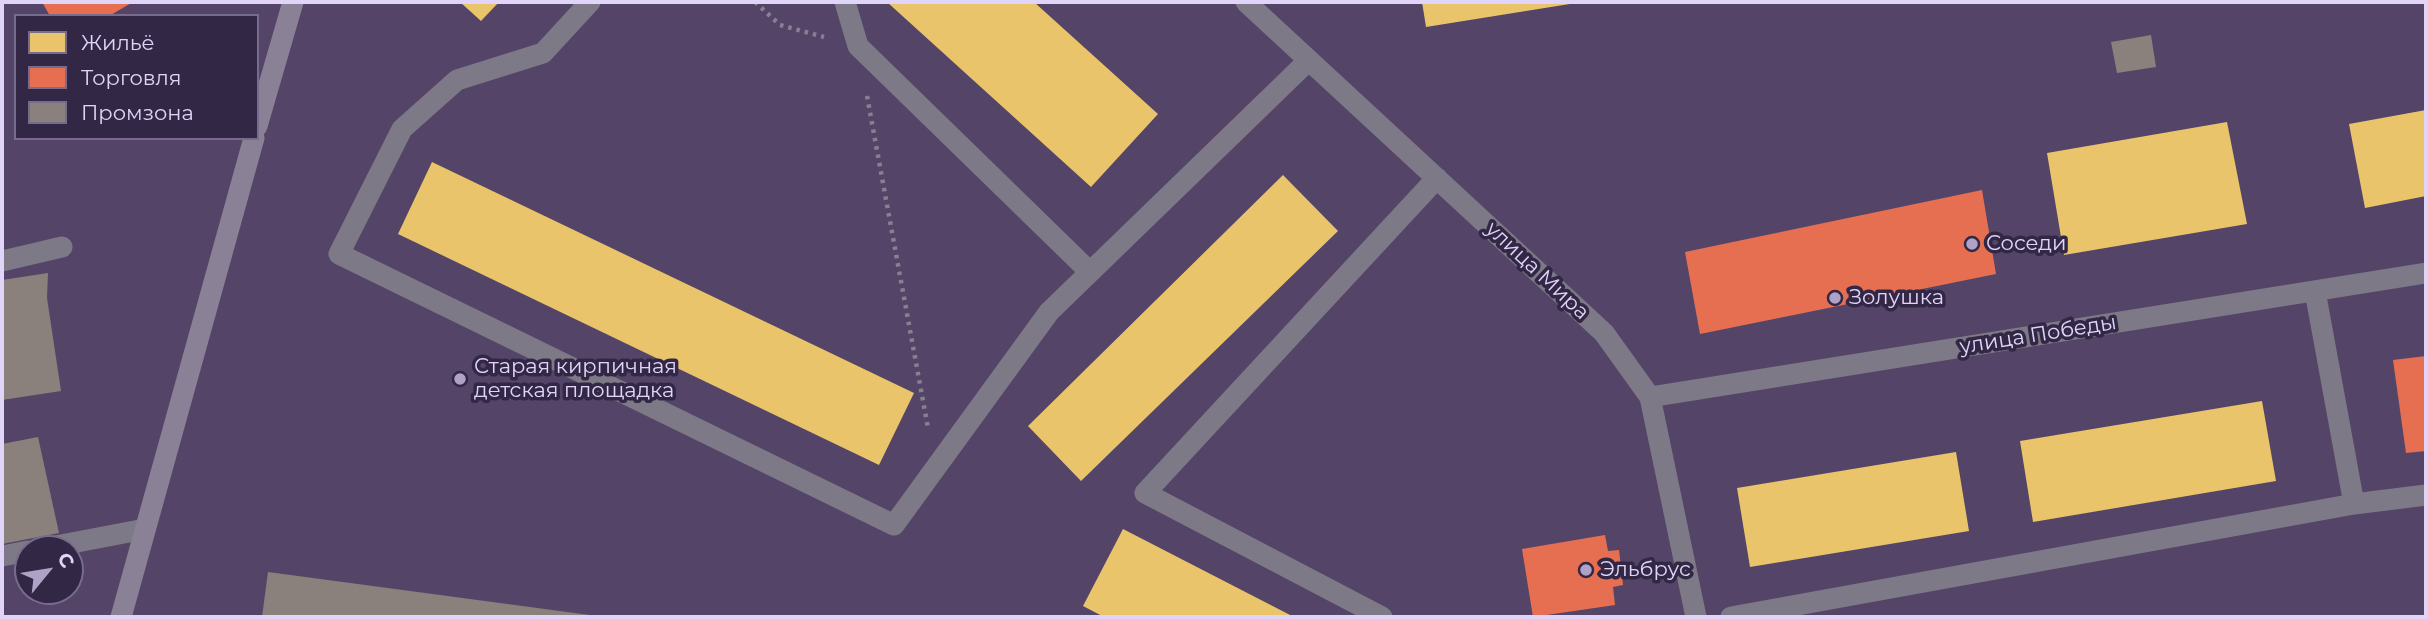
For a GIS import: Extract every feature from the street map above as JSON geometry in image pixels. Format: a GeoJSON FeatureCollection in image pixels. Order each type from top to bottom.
{"type":"FeatureCollection","features":[{"type":"Feature","properties":{"kind":"main road"},"geometry":{"type":"LineString","coordinates":[[259,119],[293,2]]}},
{"type":"Feature","properties":{"kind":"main road"},"geometry":{"type":"LineString","coordinates":[[121,617],[253,140]]}},
{"type":"Feature","properties":{"kind":"street"},"geometry":{"type":"LineString","coordinates":[[590,2],[543,53],[457,80],[402,129],[339,254],[894,525],[1049,312],[1310,60]]}},
{"type":"Feature","properties":{"kind":"street"},"geometry":{"type":"LineString","coordinates":[[845,2],[858,46],[1090,272]]}},
{"type":"Feature","properties":{"kind":"street","name":"улица Мира"},"geometry":{"type":"LineString","coordinates":[[1246,2],[1604,333],[1650,397],[1696,617]]}},
{"type":"Feature","properties":{"kind":"street"},"geometry":{"type":"LineString","coordinates":[[1382,617],[1145,493],[1437,178]]}},
{"type":"Feature","properties":{"kind":"street"},"geometry":{"type":"LineString","coordinates":[[2,261],[62,247]]}},
{"type":"Feature","properties":{"kind":"street","name":"улица Победы"},"geometry":{"type":"LineString","coordinates":[[1650,397],[2426,273]]}},
{"type":"Feature","properties":{"kind":"street"},"geometry":{"type":"LineString","coordinates":[[2315,291],[2354,504]]}},
{"type":"Feature","properties":{"kind":"street"},"geometry":{"type":"LineString","coordinates":[[1731,617],[2354,504],[2426,495]]}},
{"type":"Feature","properties":{"kind":"street"},"geometry":{"type":"LineString","coordinates":[[84,541],[145,529]]}},
{"type":"Feature","properties":{"kind":"path"},"geometry":{"type":"LineString","coordinates":[[755,2],[780,25],[858,46],[936,467]]}},
{"type":"Feature","properties":{"kind":"building: Жильё"},"geometry":{"type":"Polygon","coordinates":[[[460,2],[499,2],[481,21],[460,2]]]}},
{"type":"Feature","properties":{"kind":"building: Жильё"},"geometry":{"type":"Polygon","coordinates":[[[887,2],[1034,2],[1158,114],[1091,187],[887,2]]]}},
{"type":"Feature","properties":{"kind":"building: Жильё"},"geometry":{"type":"Polygon","coordinates":[[[1422,2],[1575,2],[1576,3],[1426,27],[1422,2]]]}},
{"type":"Feature","properties":{"kind":"building: Жильё"},"geometry":{"type":"Polygon","coordinates":[[[2426,110],[2426,196],[2365,208],[2349,124],[2426,110]]]}},
{"type":"Feature","properties":{"kind":"building: Жильё"},"geometry":{"type":"Polygon","coordinates":[[[2227,122],[2247,224],[2064,255],[2047,153],[2227,122]]]}},
{"type":"Feature","properties":{"kind":"building: Жильё"},"geometry":{"type":"Polygon","coordinates":[[[432,162],[914,393],[879,465],[398,234],[432,162]]]}},
{"type":"Feature","properties":{"kind":"building: Жильё"},"geometry":{"type":"Polygon","coordinates":[[[1283,175],[1338,231],[1081,481],[1028,426],[1283,175]]]}},
{"type":"Feature","properties":{"kind":"building: Жильё"},"geometry":{"type":"Polygon","coordinates":[[[2262,401],[2276,481],[2033,522],[2020,441],[2262,401]]]}},
{"type":"Feature","properties":{"kind":"building: Жильё"},"geometry":{"type":"Polygon","coordinates":[[[1956,452],[1969,531],[1750,567],[1737,488],[1956,452]]]}},
{"type":"Feature","properties":{"kind":"building: Жильё"},"geometry":{"type":"Polygon","coordinates":[[[1123,529],[1294,617],[1104,617],[1083,606],[1123,529]]]}},
{"type":"Feature","properties":{"kind":"building: Торговля"},"geometry":{"type":"Polygon","coordinates":[[[42,2],[133,2],[112,14],[49,14],[42,2]]]}},
{"type":"Feature","properties":{"kind":"building: Торговля"},"geometry":{"type":"Polygon","coordinates":[[[1982,190],[1996,274],[1700,334],[1685,252],[1982,190]]]}},
{"type":"Feature","properties":{"kind":"building: Торговля"},"geometry":{"type":"Polygon","coordinates":[[[2426,356],[2426,451],[2406,453],[2393,360],[2426,356]]]}},
{"type":"Feature","properties":{"kind":"building: Торговля"},"geometry":{"type":"Polygon","coordinates":[[[1605,535],[1608,551],[1619,550],[1623,585],[1613,587],[1615,605],[1533,617],[1522,549],[1605,535]]]}},
{"type":"Feature","properties":{"kind":"building: Промзона"},"geometry":{"type":"Polygon","coordinates":[[[2151,35],[2156,67],[2117,73],[2111,42],[2151,35]]]}},
{"type":"Feature","properties":{"kind":"building: Промзона"},"geometry":{"type":"Polygon","coordinates":[[[48,273],[47,298],[61,391],[2,400],[2,280],[48,273]]]}},
{"type":"Feature","properties":{"kind":"building: Промзона"},"geometry":{"type":"Polygon","coordinates":[[[38,437],[59,533],[14,535],[14,542],[2,544],[2,444],[38,437]]]}},
{"type":"Feature","properties":{"kind":"building: Промзона"},"geometry":{"type":"Polygon","coordinates":[[[268,572],[597,616],[597,617],[262,617],[268,572]]]}},
{"type":"Feature","properties":{"kind":"place","name":"Соседи"},"geometry":{"type":"Point","coordinates":[1972,244]}},
{"type":"Feature","properties":{"kind":"place","name":"Золушка"},"geometry":{"type":"Point","coordinates":[1835,298]}},
{"type":"Feature","properties":{"kind":"place","name":"Старая кирпичная детская площадка"},"geometry":{"type":"Point","coordinates":[460,379]}},
{"type":"Feature","properties":{"kind":"place","name":"Эльбрус"},"geometry":{"type":"Point","coordinates":[1586,570]}}]}
